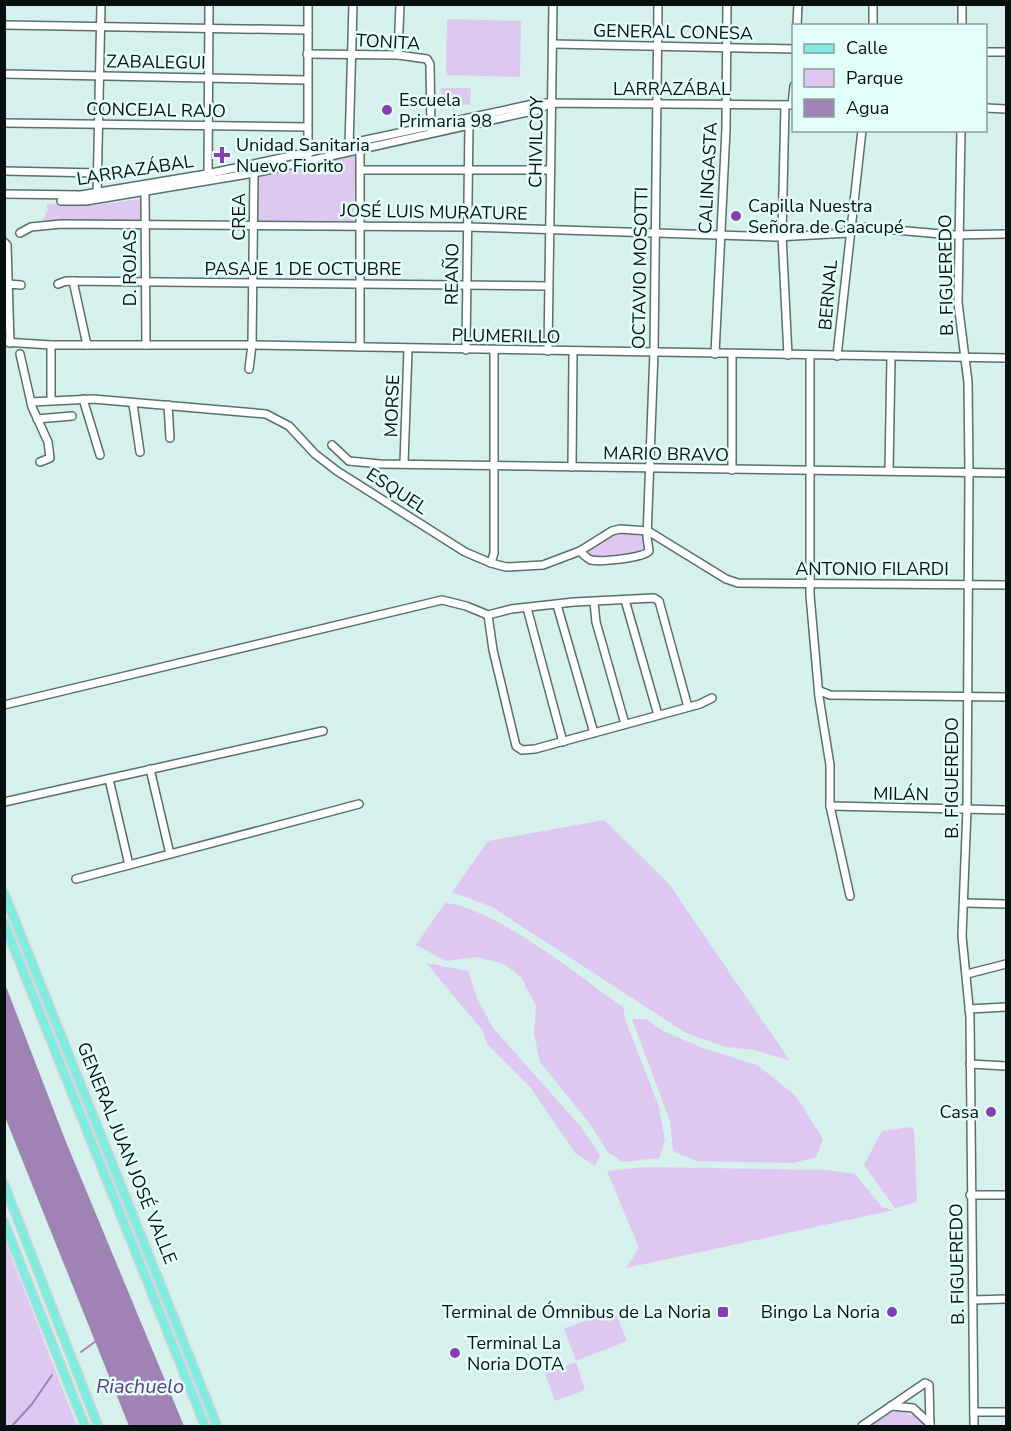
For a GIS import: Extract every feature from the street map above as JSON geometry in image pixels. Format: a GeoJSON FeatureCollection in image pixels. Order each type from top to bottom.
{"type":"FeatureCollection","features":[{"type":"Feature","properties":{"kind":"main road","name":"GENERAL JUAN JOSÉ VALLE"},"geometry":{"type":"LineString","coordinates":[[4,893],[217,1426]]}},
{"type":"Feature","properties":{"kind":"main road","name":"GENERAL JUAN JOSÉ VALLE"},"geometry":{"type":"LineString","coordinates":[[4,923],[205,1426]]}},
{"type":"Feature","properties":{"kind":"main road"},"geometry":{"type":"LineString","coordinates":[[4,1184],[98,1426]]}},
{"type":"Feature","properties":{"kind":"main road"},"geometry":{"type":"LineString","coordinates":[[4,1222],[85,1426]]}},
{"type":"Feature","properties":{"kind":"street"},"geometry":{"type":"LineString","coordinates":[[97,196],[101,4]]}},
{"type":"Feature","properties":{"kind":"street"},"geometry":{"type":"LineString","coordinates":[[208,178],[209,4]]}},
{"type":"Feature","properties":{"kind":"street"},"geometry":{"type":"LineString","coordinates":[[308,4],[308,158]]}},
{"type":"Feature","properties":{"kind":"street"},"geometry":{"type":"LineString","coordinates":[[349,149],[353,4]]}},
{"type":"Feature","properties":{"kind":"street"},"geometry":{"type":"LineString","coordinates":[[398,55],[400,4]]}},
{"type":"Feature","properties":{"kind":"street","name":"CHIVILCOY"},"geometry":{"type":"LineString","coordinates":[[548,351],[553,4]]}},
{"type":"Feature","properties":{"kind":"street","name":"OCTAVIO MOSOTTI"},"geometry":{"type":"LineString","coordinates":[[580,551],[592,560],[644,556],[649,551],[658,4]]}},
{"type":"Feature","properties":{"kind":"street","name":"CALINGASTA"},"geometry":{"type":"LineString","coordinates":[[715,354],[726,104],[727,4]]}},
{"type":"Feature","properties":{"kind":"street"},"geometry":{"type":"LineString","coordinates":[[797,24],[798,4]]}},
{"type":"Feature","properties":{"kind":"street"},"geometry":{"type":"LineString","coordinates":[[873,4],[873,24]]}},
{"type":"Feature","properties":{"kind":"street"},"geometry":{"type":"LineString","coordinates":[[962,4],[962,24]]}},
{"type":"Feature","properties":{"kind":"street"},"geometry":{"type":"LineString","coordinates":[[4,25],[308,30]]}},
{"type":"Feature","properties":{"kind":"street","name":"GENERAL CONESA"},"geometry":{"type":"LineString","coordinates":[[553,44],[657,48],[792,49]]}},
{"type":"Feature","properties":{"kind":"street"},"geometry":{"type":"LineString","coordinates":[[987,52],[1006,52]]}},
{"type":"Feature","properties":{"kind":"street","name":"TONITA"},"geometry":{"type":"LineString","coordinates":[[307,54],[398,55],[425,58],[429,61],[431,130]]}},
{"type":"Feature","properties":{"kind":"street","name":"ZABALEGUI"},"geometry":{"type":"LineString","coordinates":[[4,74],[307,80]]}},
{"type":"Feature","properties":{"kind":"street","name":"LARRAZÁBAL"},"geometry":{"type":"LineString","coordinates":[[4,194],[97,196],[145,192],[431,130],[469,125],[543,109],[551,103]]}},
{"type":"Feature","properties":{"kind":"street","name":"LARRAZÁBAL"},"geometry":{"type":"LineString","coordinates":[[349,149],[360,150],[530,104],[790,105]]}},
{"type":"Feature","properties":{"kind":"street"},"geometry":{"type":"LineString","coordinates":[[788,355],[782,235],[790,105]]}},
{"type":"Feature","properties":{"kind":"street"},"geometry":{"type":"LineString","coordinates":[[987,108],[1006,109]]}},
{"type":"Feature","properties":{"kind":"street","name":"CONCEJAL RAJO"},"geometry":{"type":"LineString","coordinates":[[4,123],[307,127]]}},
{"type":"Feature","properties":{"kind":"street","name":"REAÑO"},"geometry":{"type":"LineString","coordinates":[[466,350],[469,125]]}},
{"type":"Feature","properties":{"kind":"street","name":"BERNAL"},"geometry":{"type":"LineString","coordinates":[[837,356],[849,230],[862,132]]}},
{"type":"Feature","properties":{"kind":"street","name":"B. FIGUEREDO"},"geometry":{"type":"LineString","coordinates":[[962,132],[958,303],[968,382],[969,472],[968,809],[962,936],[969,1009],[974,1426]]}},
{"type":"Feature","properties":{"kind":"street"},"geometry":{"type":"LineString","coordinates":[[360,150],[360,347]]}},
{"type":"Feature","properties":{"kind":"street","name":"LARRAZÁBAL"},"geometry":{"type":"LineString","coordinates":[[61,201],[254,173],[308,158]]}},
{"type":"Feature","properties":{"kind":"street"},"geometry":{"type":"LineString","coordinates":[[361,170],[550,170]]}},
{"type":"Feature","properties":{"kind":"street"},"geometry":{"type":"LineString","coordinates":[[4,171],[98,173]]}},
{"type":"Feature","properties":{"kind":"street","name":"CREA"},"geometry":{"type":"LineString","coordinates":[[249,369],[252,345],[254,173]]}},
{"type":"Feature","properties":{"kind":"street","name":"D. ROJAS"},"geometry":{"type":"LineString","coordinates":[[145,192],[146,345]]}},
{"type":"Feature","properties":{"kind":"street","name":"JOSÉ LUIS MURATURE"},"geometry":{"type":"LineString","coordinates":[[20,233],[31,227],[61,224],[146,224],[549,228],[782,235],[849,230],[1006,234]]}},
{"type":"Feature","properties":{"kind":"street"},"geometry":{"type":"LineString","coordinates":[[4,242],[7,244],[7,343]]}},
{"type":"Feature","properties":{"kind":"street"},"geometry":{"type":"LineString","coordinates":[[73,281],[87,345]]}},
{"type":"Feature","properties":{"kind":"street","name":"PASAJE 1 DE OCTUBRE"},"geometry":{"type":"LineString","coordinates":[[58,284],[73,281],[548,286]]}},
{"type":"Feature","properties":{"kind":"street"},"geometry":{"type":"LineString","coordinates":[[8,284],[21,285]]}},
{"type":"Feature","properties":{"kind":"street","name":"PLUMERILLO"},"geometry":{"type":"LineString","coordinates":[[7,343],[1006,358]]}},
{"type":"Feature","properties":{"kind":"street"},"geometry":{"type":"LineString","coordinates":[[51,345],[51,399]]}},
{"type":"Feature","properties":{"kind":"street","name":"MORSE"},"geometry":{"type":"LineString","coordinates":[[404,463],[408,349]]}},
{"type":"Feature","properties":{"kind":"street"},"geometry":{"type":"LineString","coordinates":[[491,563],[494,553],[494,351]]}},
{"type":"Feature","properties":{"kind":"street"},"geometry":{"type":"LineString","coordinates":[[572,467],[573,352]]}},
{"type":"Feature","properties":{"kind":"street"},"geometry":{"type":"LineString","coordinates":[[20,354],[31,402],[49,447],[50,458],[40,462]]}},
{"type":"Feature","properties":{"kind":"street"},"geometry":{"type":"LineString","coordinates":[[732,354],[732,470]]}},
{"type":"Feature","properties":{"kind":"street"},"geometry":{"type":"LineString","coordinates":[[810,356],[809,583],[819,697],[830,765],[831,806],[850,896]]}},
{"type":"Feature","properties":{"kind":"street"},"geometry":{"type":"LineString","coordinates":[[889,471],[891,357]]}},
{"type":"Feature","properties":{"kind":"street","name":"ESQUEL"},"geometry":{"type":"LineString","coordinates":[[31,402],[51,399],[83,399],[261,413],[289,426],[315,454],[337,471],[398,507],[459,549],[491,563],[506,567],[537,566],[580,551],[616,529],[648,531],[726,579],[738,583]]}},
{"type":"Feature","properties":{"kind":"street"},"geometry":{"type":"LineString","coordinates":[[83,399],[100,455]]}},
{"type":"Feature","properties":{"kind":"street"},"geometry":{"type":"LineString","coordinates":[[133,404],[140,452]]}},
{"type":"Feature","properties":{"kind":"street"},"geometry":{"type":"LineString","coordinates":[[168,405],[170,438]]}},
{"type":"Feature","properties":{"kind":"street"},"geometry":{"type":"LineString","coordinates":[[37,419],[72,416]]}},
{"type":"Feature","properties":{"kind":"street","name":"MARIO BRAVO"},"geometry":{"type":"LineString","coordinates":[[332,445],[349,461],[650,469],[1006,472]]}},
{"type":"Feature","properties":{"kind":"street","name":"ANTONIO FILARDI"},"geometry":{"type":"LineString","coordinates":[[738,583],[1006,585]]}},
{"type":"Feature","properties":{"kind":"street"},"geometry":{"type":"LineString","coordinates":[[4,705],[436,601],[449,601],[488,615],[527,608],[654,598],[658,601],[688,707]]}},
{"type":"Feature","properties":{"kind":"street"},"geometry":{"type":"LineString","coordinates":[[625,600],[658,715]]}},
{"type":"Feature","properties":{"kind":"street"},"geometry":{"type":"LineString","coordinates":[[594,602],[596,622],[625,724]]}},
{"type":"Feature","properties":{"kind":"street"},"geometry":{"type":"LineString","coordinates":[[557,605],[594,733]]}},
{"type":"Feature","properties":{"kind":"street"},"geometry":{"type":"LineString","coordinates":[[527,608],[563,742]]}},
{"type":"Feature","properties":{"kind":"street"},"geometry":{"type":"LineString","coordinates":[[488,615],[493,650],[516,746],[528,750],[563,742],[688,707],[712,698]]}},
{"type":"Feature","properties":{"kind":"street"},"geometry":{"type":"LineString","coordinates":[[820,691],[830,695],[1006,697]]}},
{"type":"Feature","properties":{"kind":"street"},"geometry":{"type":"LineString","coordinates":[[4,802],[323,731]]}},
{"type":"Feature","properties":{"kind":"street"},"geometry":{"type":"LineString","coordinates":[[150,769],[170,854]]}},
{"type":"Feature","properties":{"kind":"street"},"geometry":{"type":"LineString","coordinates":[[108,779],[129,865]]}},
{"type":"Feature","properties":{"kind":"street"},"geometry":{"type":"LineString","coordinates":[[76,879],[359,804]]}},
{"type":"Feature","properties":{"kind":"street","name":"MILÁN"},"geometry":{"type":"LineString","coordinates":[[831,806],[1006,810]]}},
{"type":"Feature","properties":{"kind":"street"},"geometry":{"type":"LineString","coordinates":[[965,903],[1006,904]]}},
{"type":"Feature","properties":{"kind":"street"},"geometry":{"type":"LineString","coordinates":[[967,974],[1006,964]]}},
{"type":"Feature","properties":{"kind":"street"},"geometry":{"type":"LineString","coordinates":[[969,1009],[1006,1007]]}},
{"type":"Feature","properties":{"kind":"street"},"geometry":{"type":"LineString","coordinates":[[970,1064],[1006,1066]]}},
{"type":"Feature","properties":{"kind":"street"},"geometry":{"type":"LineString","coordinates":[[970,1195],[1006,1195]]}},
{"type":"Feature","properties":{"kind":"street"},"geometry":{"type":"LineString","coordinates":[[973,1300],[1006,1299]]}},
{"type":"Feature","properties":{"kind":"street"},"geometry":{"type":"LineString","coordinates":[[866,1426],[921,1385],[929,1385],[930,1425]]}},
{"type":"Feature","properties":{"kind":"street"},"geometry":{"type":"LineString","coordinates":[[891,1406],[913,1408],[930,1425]]}},
{"type":"Feature","properties":{"kind":"street"},"geometry":{"type":"LineString","coordinates":[[974,1412],[1006,1412]]}},
{"type":"Feature","properties":{"kind":"green space"},"geometry":{"type":"Polygon","coordinates":[[[447,19],[521,21],[520,77],[446,75],[447,19]]]}},
{"type":"Feature","properties":{"kind":"green space"},"geometry":{"type":"Polygon","coordinates":[[[441,88],[471,88],[470,105],[441,104],[441,88]]]}},
{"type":"Feature","properties":{"kind":"green space"},"geometry":{"type":"Polygon","coordinates":[[[353,155],[356,158],[353,222],[261,223],[256,220],[254,180],[259,173],[353,155]]]}},
{"type":"Feature","properties":{"kind":"green space"},"geometry":{"type":"Polygon","coordinates":[[[141,199],[142,222],[42,222],[48,209],[46,204],[95,205],[141,199]]]}},
{"type":"Feature","properties":{"kind":"green space"},"geometry":{"type":"Polygon","coordinates":[[[625,532],[642,536],[646,551],[597,558],[586,550],[608,535],[625,532]]]}},
{"type":"Feature","properties":{"kind":"green space"},"geometry":{"type":"Polygon","coordinates":[[[604,820],[669,884],[790,1061],[755,1050],[726,1047],[686,1033],[492,907],[452,892],[488,841],[604,820]]]}},
{"type":"Feature","properties":{"kind":"green space"},"geometry":{"type":"Polygon","coordinates":[[[445,903],[466,908],[512,930],[623,1007],[626,1022],[659,1107],[665,1140],[659,1158],[622,1162],[608,1152],[590,1124],[540,1062],[534,1034],[536,1006],[521,977],[504,964],[477,957],[446,961],[416,945],[445,903]]]}},
{"type":"Feature","properties":{"kind":"green space"},"geometry":{"type":"Polygon","coordinates":[[[426,963],[468,971],[477,998],[493,1028],[582,1128],[600,1155],[595,1166],[575,1153],[531,1088],[487,1044],[483,1031],[426,963]]]}},
{"type":"Feature","properties":{"kind":"green space"},"geometry":{"type":"Polygon","coordinates":[[[632,1019],[646,1019],[663,1031],[703,1048],[757,1065],[796,1096],[823,1139],[816,1157],[793,1163],[697,1161],[673,1151],[670,1121],[632,1019]]]}},
{"type":"Feature","properties":{"kind":"green space"},"geometry":{"type":"Polygon","coordinates":[[[911,1127],[914,1130],[917,1202],[895,1208],[864,1165],[882,1131],[911,1127]]]}},
{"type":"Feature","properties":{"kind":"green space"},"geometry":{"type":"Polygon","coordinates":[[[647,1167],[826,1170],[855,1174],[882,1207],[894,1210],[626,1268],[639,1248],[607,1171],[647,1167]]]}},
{"type":"Feature","properties":{"kind":"green space"},"geometry":{"type":"Polygon","coordinates":[[[5,1241],[77,1426],[5,1426],[5,1241]]]}},
{"type":"Feature","properties":{"kind":"green space"},"geometry":{"type":"Polygon","coordinates":[[[614,1309],[627,1341],[576,1361],[564,1329],[614,1309]]]}},
{"type":"Feature","properties":{"kind":"green space"},"geometry":{"type":"Polygon","coordinates":[[[576,1362],[585,1390],[555,1401],[545,1374],[576,1362]]]}},
{"type":"Feature","properties":{"kind":"green space"},"geometry":{"type":"Polygon","coordinates":[[[900,1411],[918,1417],[925,1426],[870,1426],[891,1412],[900,1411]]]}},
{"type":"Feature","properties":{"kind":"water","name":"Riachuelo"},"geometry":{"type":"Polygon","coordinates":[[[5,984],[66,1142],[184,1426],[129,1426],[5,1117],[5,984]]]}},
{"type":"Feature","properties":{"kind":"waterway"},"geometry":{"type":"LineString","coordinates":[[81,1352],[96,1341]]}},
{"type":"Feature","properties":{"kind":"waterway"},"geometry":{"type":"LineString","coordinates":[[12,1426],[32,1404],[52,1375]]}},
{"type":"Feature","properties":{"kind":"place","name":"Escuela Primaria 98"},"geometry":{"type":"Point","coordinates":[387,110]}},
{"type":"Feature","properties":{"kind":"place","name":"Unidad Sanitaria Nuevo Fiorito"},"geometry":{"type":"Point","coordinates":[222,155]}},
{"type":"Feature","properties":{"kind":"place","name":"Capilla Nuestra Señora de Caacupé"},"geometry":{"type":"Point","coordinates":[736,216]}},
{"type":"Feature","properties":{"kind":"place","name":"Casa"},"geometry":{"type":"Point","coordinates":[991,1112]}},
{"type":"Feature","properties":{"kind":"place","name":"Terminal de Ómnibus de La Noria"},"geometry":{"type":"Point","coordinates":[723,1312]}},
{"type":"Feature","properties":{"kind":"place","name":"Bingo La Noria"},"geometry":{"type":"Point","coordinates":[892,1312]}},
{"type":"Feature","properties":{"kind":"place","name":"Terminal La Noria DOTA"},"geometry":{"type":"Point","coordinates":[455,1353]}}]}
